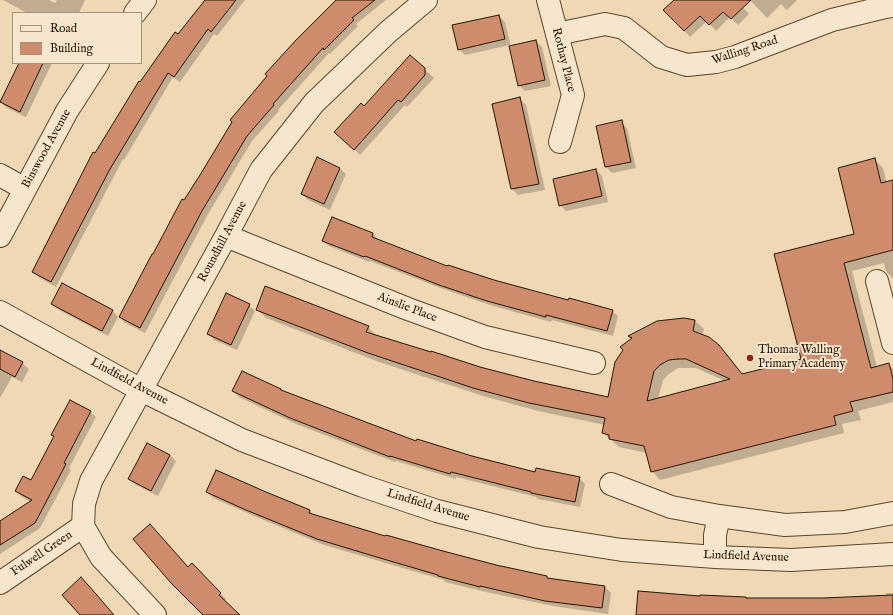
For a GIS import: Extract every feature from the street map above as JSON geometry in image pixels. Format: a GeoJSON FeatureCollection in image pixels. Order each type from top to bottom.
{"type":"FeatureCollection","features":[{"type":"Feature","properties":{"kind":"street"},"geometry":{"type":"LineString","coordinates":[[136,12],[146,0]]}},
{"type":"Feature","properties":{"kind":"street","name":"Roundhill Avenue"},"geometry":{"type":"LineString","coordinates":[[83,526],[84,504],[91,481],[261,170],[314,103],[388,32],[426,0]]}},
{"type":"Feature","properties":{"kind":"street","name":"Rothay Place"},"geometry":{"type":"LineString","coordinates":[[548,0],[573,95],[560,142]]}},
{"type":"Feature","properties":{"kind":"street","name":"Walling Road"},"geometry":{"type":"LineString","coordinates":[[557,34],[605,24],[624,28],[661,57],[687,65],[716,62],[735,57],[832,20],[893,6]]}},
{"type":"Feature","properties":{"kind":"street","name":"Binswood Avenue"},"geometry":{"type":"LineString","coordinates":[[0,236],[68,111],[97,64]]}},
{"type":"Feature","properties":{"kind":"street"},"geometry":{"type":"LineString","coordinates":[[0,175],[25,189]]}},
{"type":"Feature","properties":{"kind":"street","name":"Ainslie Place"},"geometry":{"type":"LineString","coordinates":[[226,236],[408,309],[485,337],[594,363]]}},
{"type":"Feature","properties":{"kind":"street"},"geometry":{"type":"LineString","coordinates":[[877,281],[893,343]]}},
{"type":"Feature","properties":{"kind":"street","name":"Lindfield Avenue"},"geometry":{"type":"LineString","coordinates":[[0,312],[141,390],[242,440],[363,486],[437,511],[539,537],[622,550],[715,557],[791,560],[893,554]]}},
{"type":"Feature","properties":{"kind":"street"},"geometry":{"type":"LineString","coordinates":[[611,484],[672,507],[719,516],[785,524],[844,522],[893,514]]}},
{"type":"Feature","properties":{"kind":"street"},"geometry":{"type":"LineString","coordinates":[[715,557],[715,535],[719,516]]}},
{"type":"Feature","properties":{"kind":"street"},"geometry":{"type":"LineString","coordinates":[[83,526],[101,557],[155,615]]}},
{"type":"Feature","properties":{"kind":"street","name":"Fulwell Green"},"geometry":{"type":"LineString","coordinates":[[0,583],[83,526]]}},
{"type":"Feature","properties":{"kind":"building"},"geometry":{"type":"Polygon","coordinates":[[[205,0],[236,0],[211,32],[208,29],[174,77],[168,73],[110,169],[51,282],[32,272],[93,152],[95,153],[139,81],[140,82],[175,32],[178,34],[205,0]]]}},
{"type":"Feature","properties":{"kind":"building"},"geometry":{"type":"Polygon","coordinates":[[[336,0],[375,0],[352,18],[354,20],[324,50],[323,48],[273,104],[274,105],[247,136],[202,211],[140,328],[119,317],[182,199],[184,200],[200,175],[232,122],[230,120],[267,76],[265,74],[336,0]]]}},
{"type":"Feature","properties":{"kind":"building"},"geometry":{"type":"Polygon","coordinates":[[[674,0],[751,0],[731,19],[723,12],[709,25],[700,16],[684,31],[663,10],[674,0]]]}},
{"type":"Feature","properties":{"kind":"building"},"geometry":{"type":"Polygon","coordinates":[[[499,15],[505,39],[458,50],[452,25],[499,15]]]}},
{"type":"Feature","properties":{"kind":"building"},"geometry":{"type":"Polygon","coordinates":[[[536,40],[545,80],[518,86],[509,46],[536,40]]]}},
{"type":"Feature","properties":{"kind":"building"},"geometry":{"type":"Polygon","coordinates":[[[410,55],[425,68],[425,75],[401,102],[398,100],[354,150],[334,132],[361,103],[364,106],[410,55]]]}},
{"type":"Feature","properties":{"kind":"building"},"geometry":{"type":"Polygon","coordinates":[[[19,64],[43,64],[20,112],[0,102],[19,64]]]}},
{"type":"Feature","properties":{"kind":"building"},"geometry":{"type":"Polygon","coordinates":[[[520,97],[539,184],[511,189],[492,104],[520,97]]]}},
{"type":"Feature","properties":{"kind":"building"},"geometry":{"type":"Polygon","coordinates":[[[622,120],[631,162],[605,167],[596,126],[622,120]]]}},
{"type":"Feature","properties":{"kind":"building"},"geometry":{"type":"Polygon","coordinates":[[[317,157],[340,168],[324,204],[301,194],[317,157]]]}},
{"type":"Feature","properties":{"kind":"building"},"geometry":{"type":"Polygon","coordinates":[[[875,158],[881,183],[893,180],[893,250],[844,263],[871,368],[889,363],[893,379],[893,392],[850,402],[853,411],[834,416],[836,425],[651,472],[644,446],[609,439],[609,435],[602,433],[605,418],[529,403],[473,388],[368,353],[256,310],[265,286],[369,326],[366,332],[480,367],[534,381],[608,397],[615,362],[623,350],[620,347],[632,338],[628,336],[657,321],[684,318],[695,320],[693,331],[709,337],[719,345],[742,374],[801,359],[774,254],[854,234],[838,168],[875,158]],[[686,359],[669,360],[660,365],[654,371],[647,401],[730,379],[686,359]]]}},
{"type":"Feature","properties":{"kind":"building"},"geometry":{"type":"Polygon","coordinates":[[[596,169],[602,196],[559,206],[553,179],[596,169]]]}},
{"type":"Feature","properties":{"kind":"building"},"geometry":{"type":"Polygon","coordinates":[[[332,217],[373,233],[372,237],[447,266],[448,265],[494,280],[568,300],[569,298],[613,310],[607,331],[546,315],[546,317],[487,301],[439,285],[322,241],[332,217]]]}},
{"type":"Feature","properties":{"kind":"building"},"geometry":{"type":"Polygon","coordinates":[[[62,283],[113,310],[102,331],[51,304],[62,283]]]}},
{"type":"Feature","properties":{"kind":"building"},"geometry":{"type":"Polygon","coordinates":[[[226,293],[250,304],[231,345],[207,334],[226,293]]]}},
{"type":"Feature","properties":{"kind":"building"},"geometry":{"type":"Polygon","coordinates":[[[0,350],[23,362],[15,377],[0,369],[0,350]]]}},
{"type":"Feature","properties":{"kind":"building"},"geometry":{"type":"Polygon","coordinates":[[[242,371],[281,390],[416,441],[417,439],[472,456],[535,472],[536,468],[580,477],[575,502],[531,493],[451,472],[450,474],[390,457],[290,418],[232,391],[242,371]]]}},
{"type":"Feature","properties":{"kind":"building"},"geometry":{"type":"Polygon","coordinates":[[[70,400],[91,411],[64,463],[66,464],[35,523],[0,545],[0,521],[32,500],[15,491],[23,476],[31,480],[54,436],[51,435],[70,400]]]}},
{"type":"Feature","properties":{"kind":"building"},"geometry":{"type":"Polygon","coordinates":[[[147,443],[170,455],[151,491],[128,479],[147,443]]]}},
{"type":"Feature","properties":{"kind":"building"},"geometry":{"type":"Polygon","coordinates":[[[216,470],[310,510],[309,513],[385,536],[386,535],[500,566],[547,576],[547,578],[605,586],[602,608],[545,601],[480,587],[438,576],[317,539],[206,492],[216,470]]]}},
{"type":"Feature","properties":{"kind":"building"},"geometry":{"type":"Polygon","coordinates":[[[150,524],[188,567],[192,563],[221,593],[219,595],[240,615],[203,615],[171,583],[133,539],[150,524]]]}},
{"type":"Feature","properties":{"kind":"building"},"geometry":{"type":"Polygon","coordinates":[[[81,577],[114,615],[80,615],[62,595],[81,577]]]}},
{"type":"Feature","properties":{"kind":"building"},"geometry":{"type":"Polygon","coordinates":[[[638,591],[746,598],[823,598],[893,595],[893,615],[636,615],[638,591]]]}},
{"type":"Feature","properties":{"kind":"place","name":"Thomas Walling Primary Academy"},"geometry":{"type":"Point","coordinates":[750,358]}}]}
